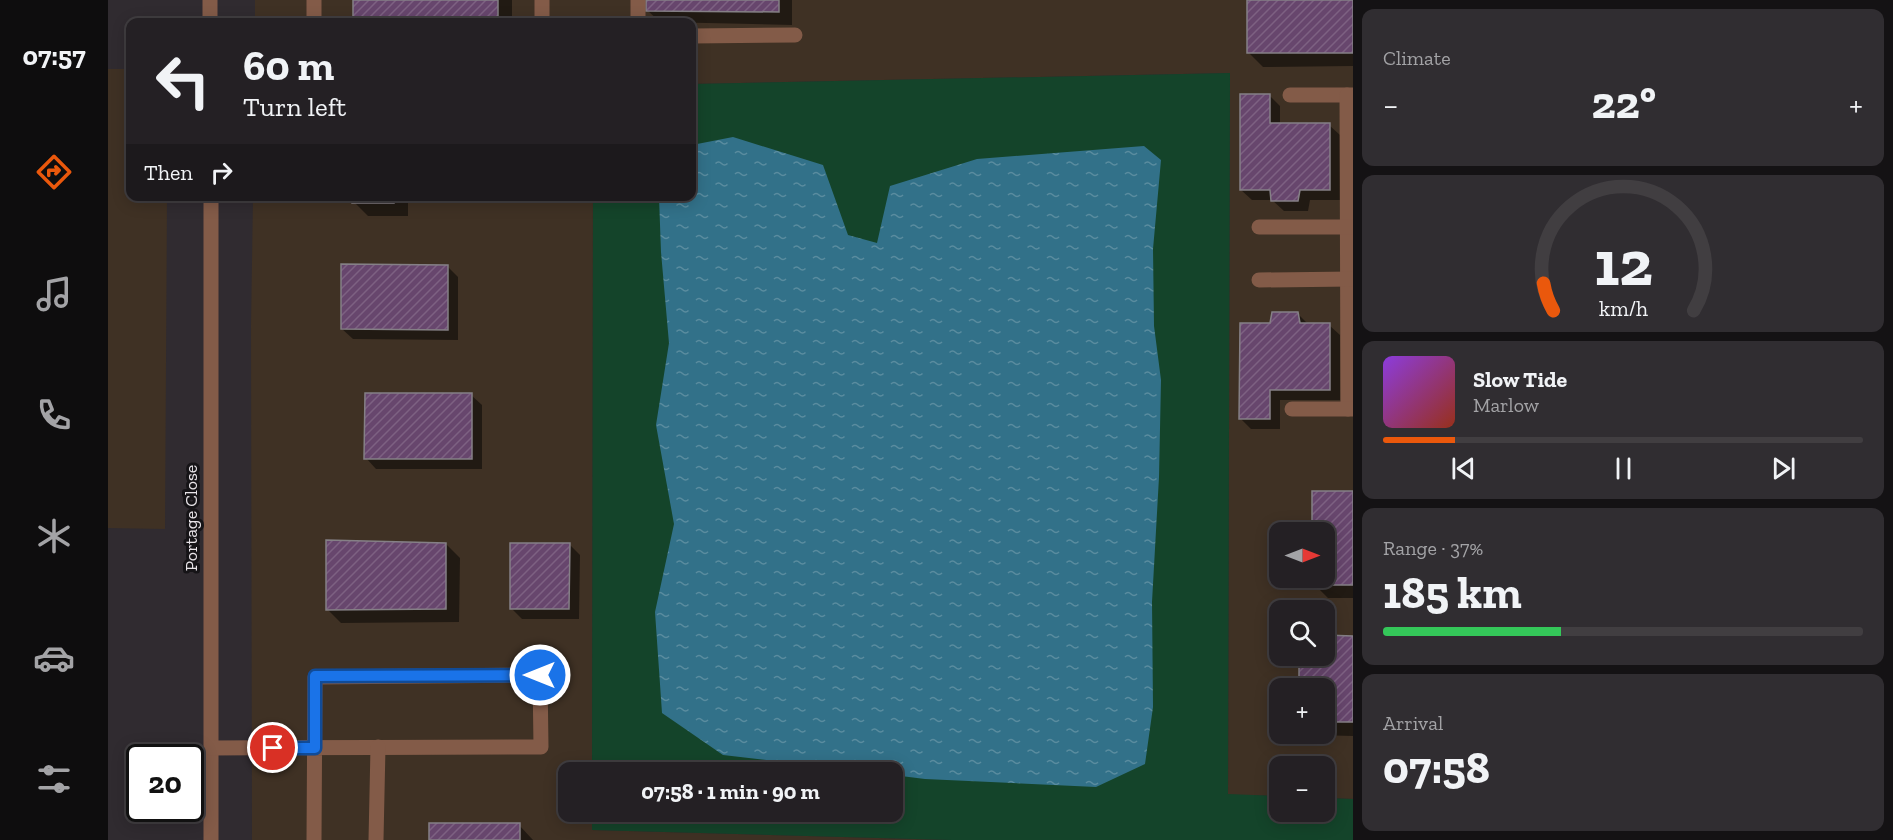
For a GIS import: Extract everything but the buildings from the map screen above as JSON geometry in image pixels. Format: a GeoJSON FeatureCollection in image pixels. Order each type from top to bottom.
{"type":"FeatureCollection","features":[{"type":"Feature","properties":{"kind":"street"},"geometry":{"type":"LineString","coordinates":[[210,0],[210,18]]}},
{"type":"Feature","properties":{"kind":"street"},"geometry":{"type":"LineString","coordinates":[[314,0],[314,18]]}},
{"type":"Feature","properties":{"kind":"street"},"geometry":{"type":"LineString","coordinates":[[542,0],[542,18]]}},
{"type":"Feature","properties":{"kind":"street"},"geometry":{"type":"LineString","coordinates":[[638,0],[638,18]]}},
{"type":"Feature","properties":{"kind":"street"},"geometry":{"type":"LineString","coordinates":[[696,36],[795,36]]}},
{"type":"Feature","properties":{"kind":"street"},"geometry":{"type":"LineString","coordinates":[[1290,95],[1350,95],[1350,409],[1292,409]]}},
{"type":"Feature","properties":{"kind":"street","name":"Portage Close"},"geometry":{"type":"LineString","coordinates":[[211,201],[211,840]]}},
{"type":"Feature","properties":{"kind":"street"},"geometry":{"type":"LineString","coordinates":[[1259,227],[1350,227]]}},
{"type":"Feature","properties":{"kind":"street"},"geometry":{"type":"LineString","coordinates":[[1259,280],[1350,279]]}},
{"type":"Feature","properties":{"kind":"street"},"geometry":{"type":"LineString","coordinates":[[211,748],[315,748],[378,747],[541,747],[540,675],[315,676],[315,748],[314,840]]}},
{"type":"Feature","properties":{"kind":"street"},"geometry":{"type":"LineString","coordinates":[[376,840],[378,747]]}},
{"type":"Feature","properties":{"kind":"shaded area"},"geometry":{"type":"Polygon","coordinates":[[[255,0],[1353,0],[1353,799],[1335,798],[1335,756],[1269,756],[1269,796],[1228,795],[1230,73],[696,84],[696,18],[255,18],[255,0]]]}},
{"type":"Feature","properties":{"kind":"shaded area"},"geometry":{"type":"Polygon","coordinates":[[[108,69],[126,69],[126,201],[167,201],[165,529],[108,528],[108,69]]]}},
{"type":"Feature","properties":{"kind":"shaded area"},"geometry":{"type":"Polygon","coordinates":[[[253,201],[593,201],[592,762],[558,762],[558,822],[593,822],[593,830],[951,840],[252,840],[253,201]]]}},
{"type":"Feature","properties":{"kind":"green space"},"geometry":{"type":"Polygon","coordinates":[[[1230,73],[1228,794],[1269,796],[1269,822],[1335,822],[1335,798],[1353,799],[1353,840],[951,840],[592,830],[592,822],[903,822],[903,762],[592,762],[593,201],[696,201],[696,84],[1230,73]]]}},
{"type":"Feature","properties":{"kind":"water"},"geometry":{"type":"Polygon","coordinates":[[[733,137],[823,165],[848,235],[877,243],[890,186],[977,159],[1144,146],[1161,160],[1153,249],[1154,326],[1161,380],[1159,477],[1152,602],[1153,707],[1145,764],[1096,787],[925,779],[903,776],[903,762],[784,762],[723,755],[662,713],[655,612],[674,524],[656,425],[669,343],[659,201],[696,201],[696,144],[733,137]]]}},
{"type":"Feature","properties":{"kind":"route"},"geometry":{"type":"LineString","coordinates":[[273,748],[315,748],[315,676],[540,675]]}}]}
